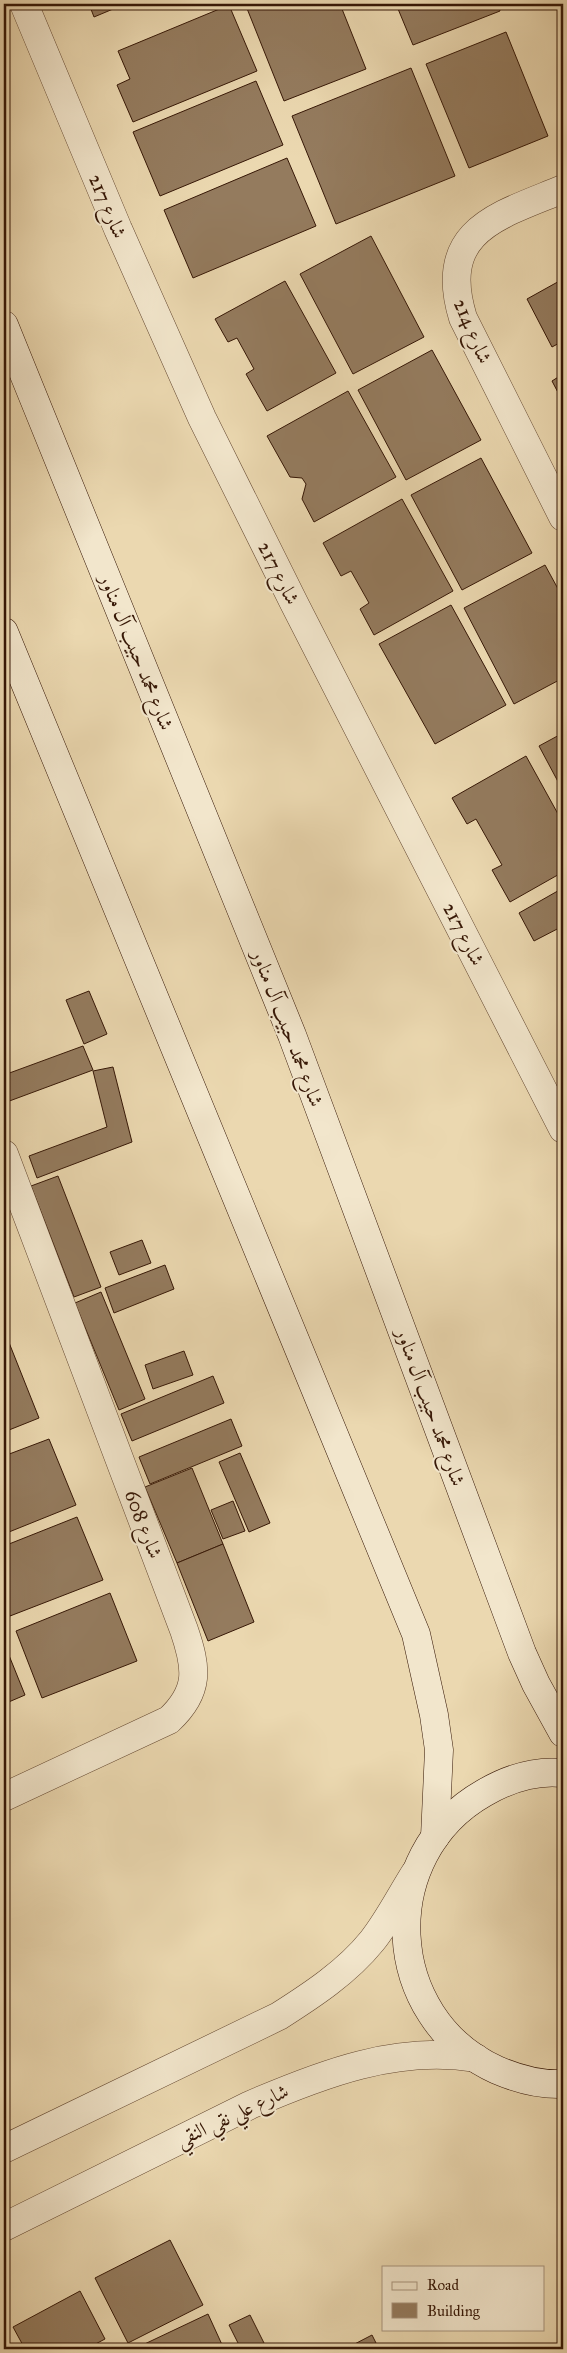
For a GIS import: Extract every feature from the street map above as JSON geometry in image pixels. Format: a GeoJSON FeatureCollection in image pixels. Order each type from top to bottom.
{"type":"FeatureCollection","features":[{"type":"Feature","properties":{"kind":"street","name":"شارع 217"},"geometry":{"type":"LineString","coordinates":[[24,4],[125,246],[202,418],[294,603],[563,1129]]}},
{"type":"Feature","properties":{"kind":"street","name":"شارع 214"},"geometry":{"type":"LineString","coordinates":[[563,189],[498,215],[478,229],[464,248],[456,271],[456,295],[463,318],[563,517]]}},
{"type":"Feature","properties":{"kind":"street","name":"شارع محمد حبيب آل مناور"},"geometry":{"type":"LineString","coordinates":[[4,325],[292,1035],[522,1652],[536,1684],[563,1733]]}},
{"type":"Feature","properties":{"kind":"street"},"geometry":{"type":"LineString","coordinates":[[4,632],[416,1634],[434,1715],[439,1750],[435,1837]]}},
{"type":"Feature","properties":{"kind":"street","name":"شارع 608"},"geometry":{"type":"LineString","coordinates":[[4,1154],[181,1620],[194,1662],[194,1679],[190,1694],[181,1709],[169,1720],[4,1797]]}},
{"type":"Feature","properties":{"kind":"street"},"geometry":{"type":"LineString","coordinates":[[4,2150],[279,2016],[313,1994],[344,1969],[372,1941],[435,1837],[454,1814],[495,1786],[515,1778],[538,1773],[563,1773]]}},
{"type":"Feature","properties":{"kind":"street"},"geometry":{"type":"LineString","coordinates":[[416,1871],[406,1914],[406,1939],[410,1964],[418,1989],[430,2011],[458,2044],[476,2058],[510,2076],[561,2087]]}},
{"type":"Feature","properties":{"kind":"street","name":"شارع علي نقي النقي"},"geometry":{"type":"LineString","coordinates":[[4,2228],[250,2105],[292,2087],[398,2056],[449,2054],[476,2058]]}},
{"type":"Feature","properties":{"kind":"building"},"geometry":{"type":"Polygon","coordinates":[[[89,4],[125,4],[94,17],[89,4]]]}},
{"type":"Feature","properties":{"kind":"building"},"geometry":{"type":"Polygon","coordinates":[[[252,4],[340,4],[366,69],[284,101],[246,6],[252,4]]]}},
{"type":"Feature","properties":{"kind":"building"},"geometry":{"type":"Polygon","coordinates":[[[396,4],[498,4],[500,11],[413,45],[396,4]]]}},
{"type":"Feature","properties":{"kind":"building"},"geometry":{"type":"Polygon","coordinates":[[[229,5],[257,71],[133,122],[117,85],[130,79],[118,51],[229,5]]]}},
{"type":"Feature","properties":{"kind":"building"},"geometry":{"type":"Polygon","coordinates":[[[506,32],[548,136],[469,168],[426,64],[506,32]]]}},
{"type":"Feature","properties":{"kind":"building"},"geometry":{"type":"Polygon","coordinates":[[[411,68],[455,176],[336,224],[292,116],[411,68]]]}},
{"type":"Feature","properties":{"kind":"building"},"geometry":{"type":"Polygon","coordinates":[[[256,81],[283,145],[160,196],[133,132],[256,81]]]}},
{"type":"Feature","properties":{"kind":"building"},"geometry":{"type":"Polygon","coordinates":[[[287,158],[316,226],[193,278],[164,210],[287,158]]]}},
{"type":"Feature","properties":{"kind":"building"},"geometry":{"type":"Polygon","coordinates":[[[371,236],[424,337],[353,374],[300,274],[371,236]]]}},
{"type":"Feature","properties":{"kind":"building"},"geometry":{"type":"Polygon","coordinates":[[[563,279],[563,341],[552,347],[527,299],[563,279]]]}},
{"type":"Feature","properties":{"kind":"building"},"geometry":{"type":"Polygon","coordinates":[[[285,281],[336,373],[267,411],[246,374],[254,369],[237,338],[228,342],[215,319],[285,281]]]}},
{"type":"Feature","properties":{"kind":"building"},"geometry":{"type":"Polygon","coordinates":[[[432,350],[481,440],[406,480],[358,390],[432,350]]]}},
{"type":"Feature","properties":{"kind":"building"},"geometry":{"type":"Polygon","coordinates":[[[563,374],[563,402],[552,381],[563,374]]]}},
{"type":"Feature","properties":{"kind":"building"},"geometry":{"type":"Polygon","coordinates":[[[348,391],[396,477],[314,522],[302,499],[306,484],[302,478],[290,477],[267,436],[348,391]]]}},
{"type":"Feature","properties":{"kind":"building"},"geometry":{"type":"Polygon","coordinates":[[[481,458],[532,553],[462,590],[411,495],[481,458]]]}},
{"type":"Feature","properties":{"kind":"building"},"geometry":{"type":"Polygon","coordinates":[[[402,499],[453,591],[374,635],[360,609],[369,603],[351,571],[341,576],[323,543],[402,499]]]}},
{"type":"Feature","properties":{"kind":"building"},"geometry":{"type":"Polygon","coordinates":[[[545,565],[563,598],[563,678],[514,704],[464,608],[545,565]]]}},
{"type":"Feature","properties":{"kind":"building"},"geometry":{"type":"Polygon","coordinates":[[[451,605],[506,705],[435,744],[379,644],[451,605]]]}},
{"type":"Feature","properties":{"kind":"building"},"geometry":{"type":"Polygon","coordinates":[[[563,733],[563,791],[539,746],[563,733]]]}},
{"type":"Feature","properties":{"kind":"building"},"geometry":{"type":"Polygon","coordinates":[[[526,756],[563,823],[563,872],[510,902],[492,870],[502,865],[476,819],[467,824],[452,798],[526,756]]]}},
{"type":"Feature","properties":{"kind":"building"},"geometry":{"type":"Polygon","coordinates":[[[563,888],[563,926],[534,941],[519,913],[563,888]]]}},
{"type":"Feature","properties":{"kind":"building"},"geometry":{"type":"Polygon","coordinates":[[[89,991],[107,1034],[84,1044],[66,1000],[89,991]]]}},
{"type":"Feature","properties":{"kind":"building"},"geometry":{"type":"Polygon","coordinates":[[[83,1046],[93,1070],[4,1103],[4,1075],[83,1046]]]}},
{"type":"Feature","properties":{"kind":"building"},"geometry":{"type":"Polygon","coordinates":[[[113,1067],[132,1142],[37,1178],[29,1156],[107,1127],[93,1071],[113,1067]]]}},
{"type":"Feature","properties":{"kind":"building"},"geometry":{"type":"Polygon","coordinates":[[[58,1176],[101,1287],[74,1297],[31,1186],[58,1176]]]}},
{"type":"Feature","properties":{"kind":"building"},"geometry":{"type":"Polygon","coordinates":[[[142,1240],[151,1263],[119,1275],[110,1252],[142,1240]]]}},
{"type":"Feature","properties":{"kind":"building"},"geometry":{"type":"Polygon","coordinates":[[[165,1265],[174,1289],[114,1313],[105,1288],[165,1265]]]}},
{"type":"Feature","properties":{"kind":"building"},"geometry":{"type":"Polygon","coordinates":[[[101,1292],[145,1399],[119,1410],[75,1303],[101,1292]]]}},
{"type":"Feature","properties":{"kind":"building"},"geometry":{"type":"Polygon","coordinates":[[[4,1330],[39,1418],[4,1432],[4,1330]]]}},
{"type":"Feature","properties":{"kind":"building"},"geometry":{"type":"Polygon","coordinates":[[[184,1351],[193,1375],[153,1389],[145,1365],[184,1351]]]}},
{"type":"Feature","properties":{"kind":"building"},"geometry":{"type":"Polygon","coordinates":[[[213,1376],[224,1403],[132,1441],[121,1414],[213,1376]]]}},
{"type":"Feature","properties":{"kind":"building"},"geometry":{"type":"Polygon","coordinates":[[[231,1419],[242,1446],[150,1484],[139,1457],[231,1419]]]}},
{"type":"Feature","properties":{"kind":"building"},"geometry":{"type":"Polygon","coordinates":[[[49,1439],[76,1505],[4,1534],[4,1456],[49,1439]]]}},
{"type":"Feature","properties":{"kind":"building"},"geometry":{"type":"Polygon","coordinates":[[[240,1453],[270,1523],[249,1532],[219,1462],[240,1453]]]}},
{"type":"Feature","properties":{"kind":"building"},"geometry":{"type":"Polygon","coordinates":[[[192,1468],[223,1544],[177,1563],[145,1487],[192,1468]]]}},
{"type":"Feature","properties":{"kind":"building"},"geometry":{"type":"Polygon","coordinates":[[[233,1501],[245,1531],[223,1539],[211,1510],[233,1501]]]}},
{"type":"Feature","properties":{"kind":"building"},"geometry":{"type":"Polygon","coordinates":[[[77,1517],[103,1580],[10,1616],[4,1601],[4,1546],[77,1517]]]}},
{"type":"Feature","properties":{"kind":"building"},"geometry":{"type":"Polygon","coordinates":[[[223,1544],[254,1622],[208,1641],[177,1563],[223,1544]]]}},
{"type":"Feature","properties":{"kind":"building"},"geometry":{"type":"Polygon","coordinates":[[[110,1593],[137,1661],[42,1698],[16,1631],[110,1593]]]}},
{"type":"Feature","properties":{"kind":"building"},"geometry":{"type":"Polygon","coordinates":[[[4,1643],[25,1695],[4,1704],[4,1643]]]}},
{"type":"Feature","properties":{"kind":"building"},"geometry":{"type":"Polygon","coordinates":[[[170,2240],[203,2305],[128,2343],[95,2278],[170,2240]]]}},
{"type":"Feature","properties":{"kind":"building"},"geometry":{"type":"Polygon","coordinates":[[[80,2291],[105,2339],[86,2349],[25,2349],[13,2327],[80,2291]]]}},
{"type":"Feature","properties":{"kind":"building"},"geometry":{"type":"Polygon","coordinates":[[[208,2314],[224,2349],[134,2349],[208,2314]]]}},
{"type":"Feature","properties":{"kind":"building"},"geometry":{"type":"Polygon","coordinates":[[[250,2315],[267,2349],[241,2349],[229,2325],[250,2315]]]}},
{"type":"Feature","properties":{"kind":"building"},"geometry":{"type":"Polygon","coordinates":[[[372,2335],[379,2349],[345,2349],[372,2335]]]}}]}
